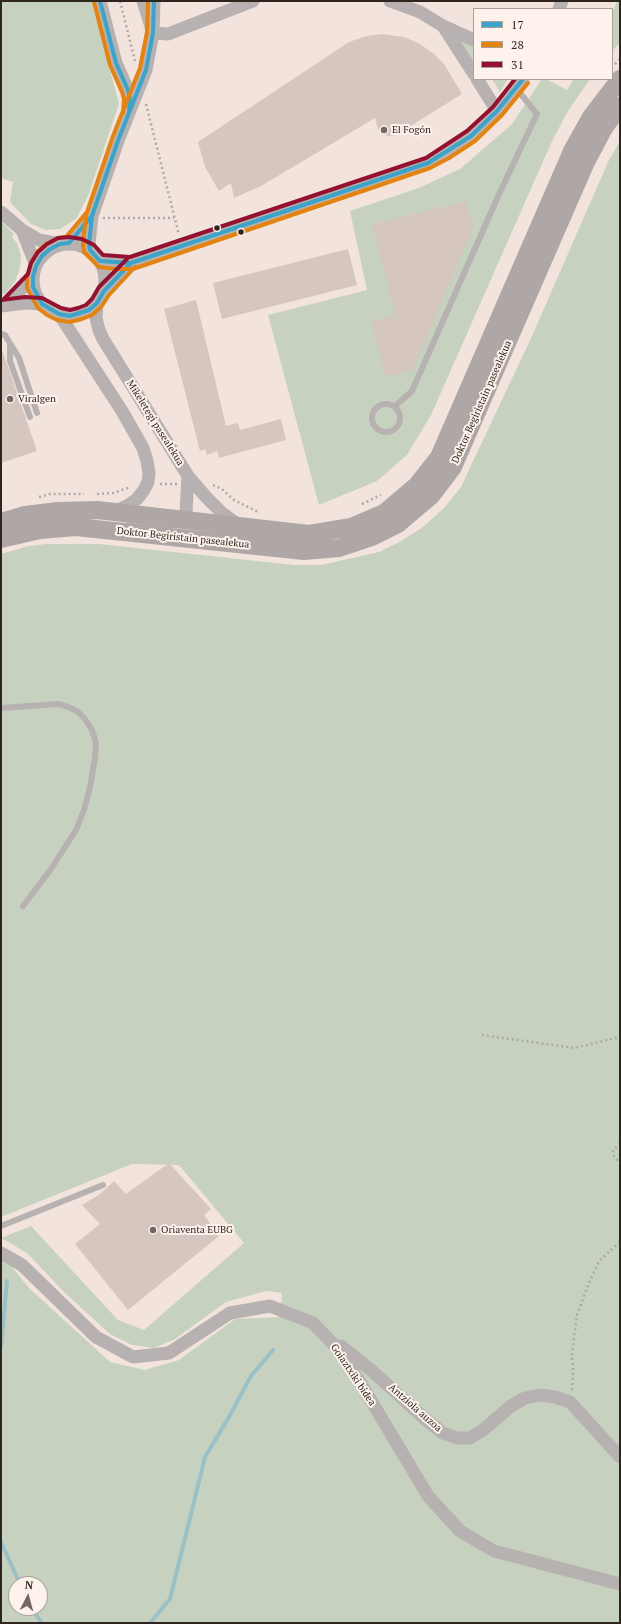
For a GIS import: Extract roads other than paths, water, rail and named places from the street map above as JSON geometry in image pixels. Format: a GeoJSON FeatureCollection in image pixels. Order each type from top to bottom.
{"type":"FeatureCollection","features":[{"type":"Feature","properties":{"kind":"main road","name":"Doktor Begiristain pasealekua"},"geometry":{"type":"LineString","coordinates":[[179,520],[309,534],[351,527],[384,512],[417,485],[439,456],[447,440],[572,151],[591,117],[620,79]]}},
{"type":"Feature","properties":{"kind":"main road","name":"Doktor Begiristain pasealekua"},"geometry":{"type":"LineString","coordinates":[[1,538],[40,530],[76,527],[304,551],[339,548],[372,537],[398,524],[431,496],[453,467],[586,162],[604,128],[620,106]]}},
{"type":"Feature","properties":{"kind":"main road"},"geometry":{"type":"LineString","coordinates":[[1,522],[25,516],[58,511],[96,510],[179,520]]}},
{"type":"Feature","properties":{"kind":"street"},"geometry":{"type":"LineString","coordinates":[[100,1],[116,64],[128,90],[130,99],[129,113]]}},
{"type":"Feature","properties":{"kind":"street"},"geometry":{"type":"LineString","coordinates":[[143,1],[153,33]]}},
{"type":"Feature","properties":{"kind":"street"},"geometry":{"type":"LineString","coordinates":[[90,250],[95,217],[129,113],[146,70],[153,33],[154,1]]}},
{"type":"Feature","properties":{"kind":"street"},"geometry":{"type":"LineString","coordinates":[[153,33],[168,34],[253,1]]}},
{"type":"Feature","properties":{"kind":"street"},"geometry":{"type":"LineString","coordinates":[[390,1],[420,12],[443,26],[473,40]]}},
{"type":"Feature","properties":{"kind":"street"},"geometry":{"type":"LineString","coordinates":[[443,26],[473,72]]}},
{"type":"Feature","properties":{"kind":"street"},"geometry":{"type":"LineString","coordinates":[[478,80],[497,111]]}},
{"type":"Feature","properties":{"kind":"street"},"geometry":{"type":"LineString","coordinates":[[100,261],[132,263],[428,163],[471,136],[497,111],[519,84]]}},
{"type":"Feature","properties":{"kind":"street"},"geometry":{"type":"LineString","coordinates":[[1,212],[22,230],[39,240],[80,245],[90,250],[100,261],[104,270],[106,281],[104,291]]}},
{"type":"Feature","properties":{"kind":"street"},"geometry":{"type":"LineString","coordinates":[[4,305],[34,271],[42,256],[50,249],[65,244],[95,217]]}},
{"type":"Feature","properties":{"kind":"street"},"geometry":{"type":"LineString","coordinates":[[22,230],[34,271],[34,286],[37,296],[42,304],[59,314],[70,316],[89,310],[97,303],[104,291],[132,263]]}},
{"type":"Feature","properties":{"kind":"street","name":"Mikeletegi pasealekua"},"geometry":{"type":"LineString","coordinates":[[97,303],[96,318],[103,339],[183,480],[206,497],[241,527]]}},
{"type":"Feature","properties":{"kind":"street"},"geometry":{"type":"LineString","coordinates":[[4,305],[42,304]]}},
{"type":"Feature","properties":{"kind":"street"},"geometry":{"type":"LineString","coordinates":[[59,314],[122,411],[143,448],[148,461],[149,473],[144,490],[137,499],[127,506],[113,512]]}},
{"type":"Feature","properties":{"kind":"street","name":"Doktor Begiristain pasealekua"},"geometry":{"type":"LineString","coordinates":[[108,530],[129,526],[157,526],[179,520],[186,512],[183,480]]}},
{"type":"Feature","properties":{"kind":"street","name":"Goiaztxiki bidea"},"geometry":{"type":"LineString","coordinates":[[1,1253],[22,1265],[96,1337],[133,1356],[169,1353],[230,1313],[270,1306],[313,1323],[338,1349],[360,1382],[428,1496],[460,1531],[494,1551],[620,1584]]}},
{"type":"Feature","properties":{"kind":"street","name":"Antziola auzoa"},"geometry":{"type":"LineString","coordinates":[[313,1323],[371,1370],[443,1433],[457,1438],[470,1438],[511,1406],[525,1398],[540,1396],[555,1397],[570,1402],[620,1457]]}},
{"type":"Feature","properties":{"kind":"lane"},"geometry":{"type":"LineString","coordinates":[[395,406],[412,391],[500,192],[537,114],[519,84]]}},
{"type":"Feature","properties":{"kind":"lane"},"geometry":{"type":"LineString","coordinates":[[1,334],[5,335],[19,358],[37,413]]}},
{"type":"Feature","properties":{"kind":"lane"},"geometry":{"type":"LineString","coordinates":[[10,345],[10,361],[30,417]]}},
{"type":"Feature","properties":{"kind":"lane"},"geometry":{"type":"LineString","coordinates":[[382,404],[391,404],[395,406],[400,414],[397,427],[393,430],[384,432],[376,428],[372,419],[374,410],[382,404]]}},
{"type":"Feature","properties":{"kind":"lane"},"geometry":{"type":"LineString","coordinates":[[1,708],[59,704],[68,707],[77,711],[85,719],[92,730],[96,743],[90,787],[76,830],[51,869],[23,906]]}},
{"type":"Feature","properties":{"kind":"lane"},"geometry":{"type":"LineString","coordinates":[[1,1226],[103,1185]]}},
{"type":"Feature","properties":{"kind":"waterway"},"geometry":{"type":"LineString","coordinates":[[1,1347],[7,1281]]}},
{"type":"Feature","properties":{"kind":"waterway"},"geometry":{"type":"LineString","coordinates":[[150,1623],[170,1599],[205,1457],[251,1376],[273,1350]]}},
{"type":"Feature","properties":{"kind":"waterway"},"geometry":{"type":"LineString","coordinates":[[1,1542],[16,1576]]}},
{"type":"Feature","properties":{"kind":"waterway"},"geometry":{"type":"LineString","coordinates":[[37,1616],[42,1623]]}},
{"type":"Feature","properties":{"kind":"place","name":"El Fogón"},"geometry":{"type":"Point","coordinates":[384,130]}},
{"type":"Feature","properties":{"kind":"place","name":"Viralgen"},"geometry":{"type":"Point","coordinates":[10,399]}},
{"type":"Feature","properties":{"kind":"place","name":"Oriaventa EUBG"},"geometry":{"type":"Point","coordinates":[153,1230]}}]}
